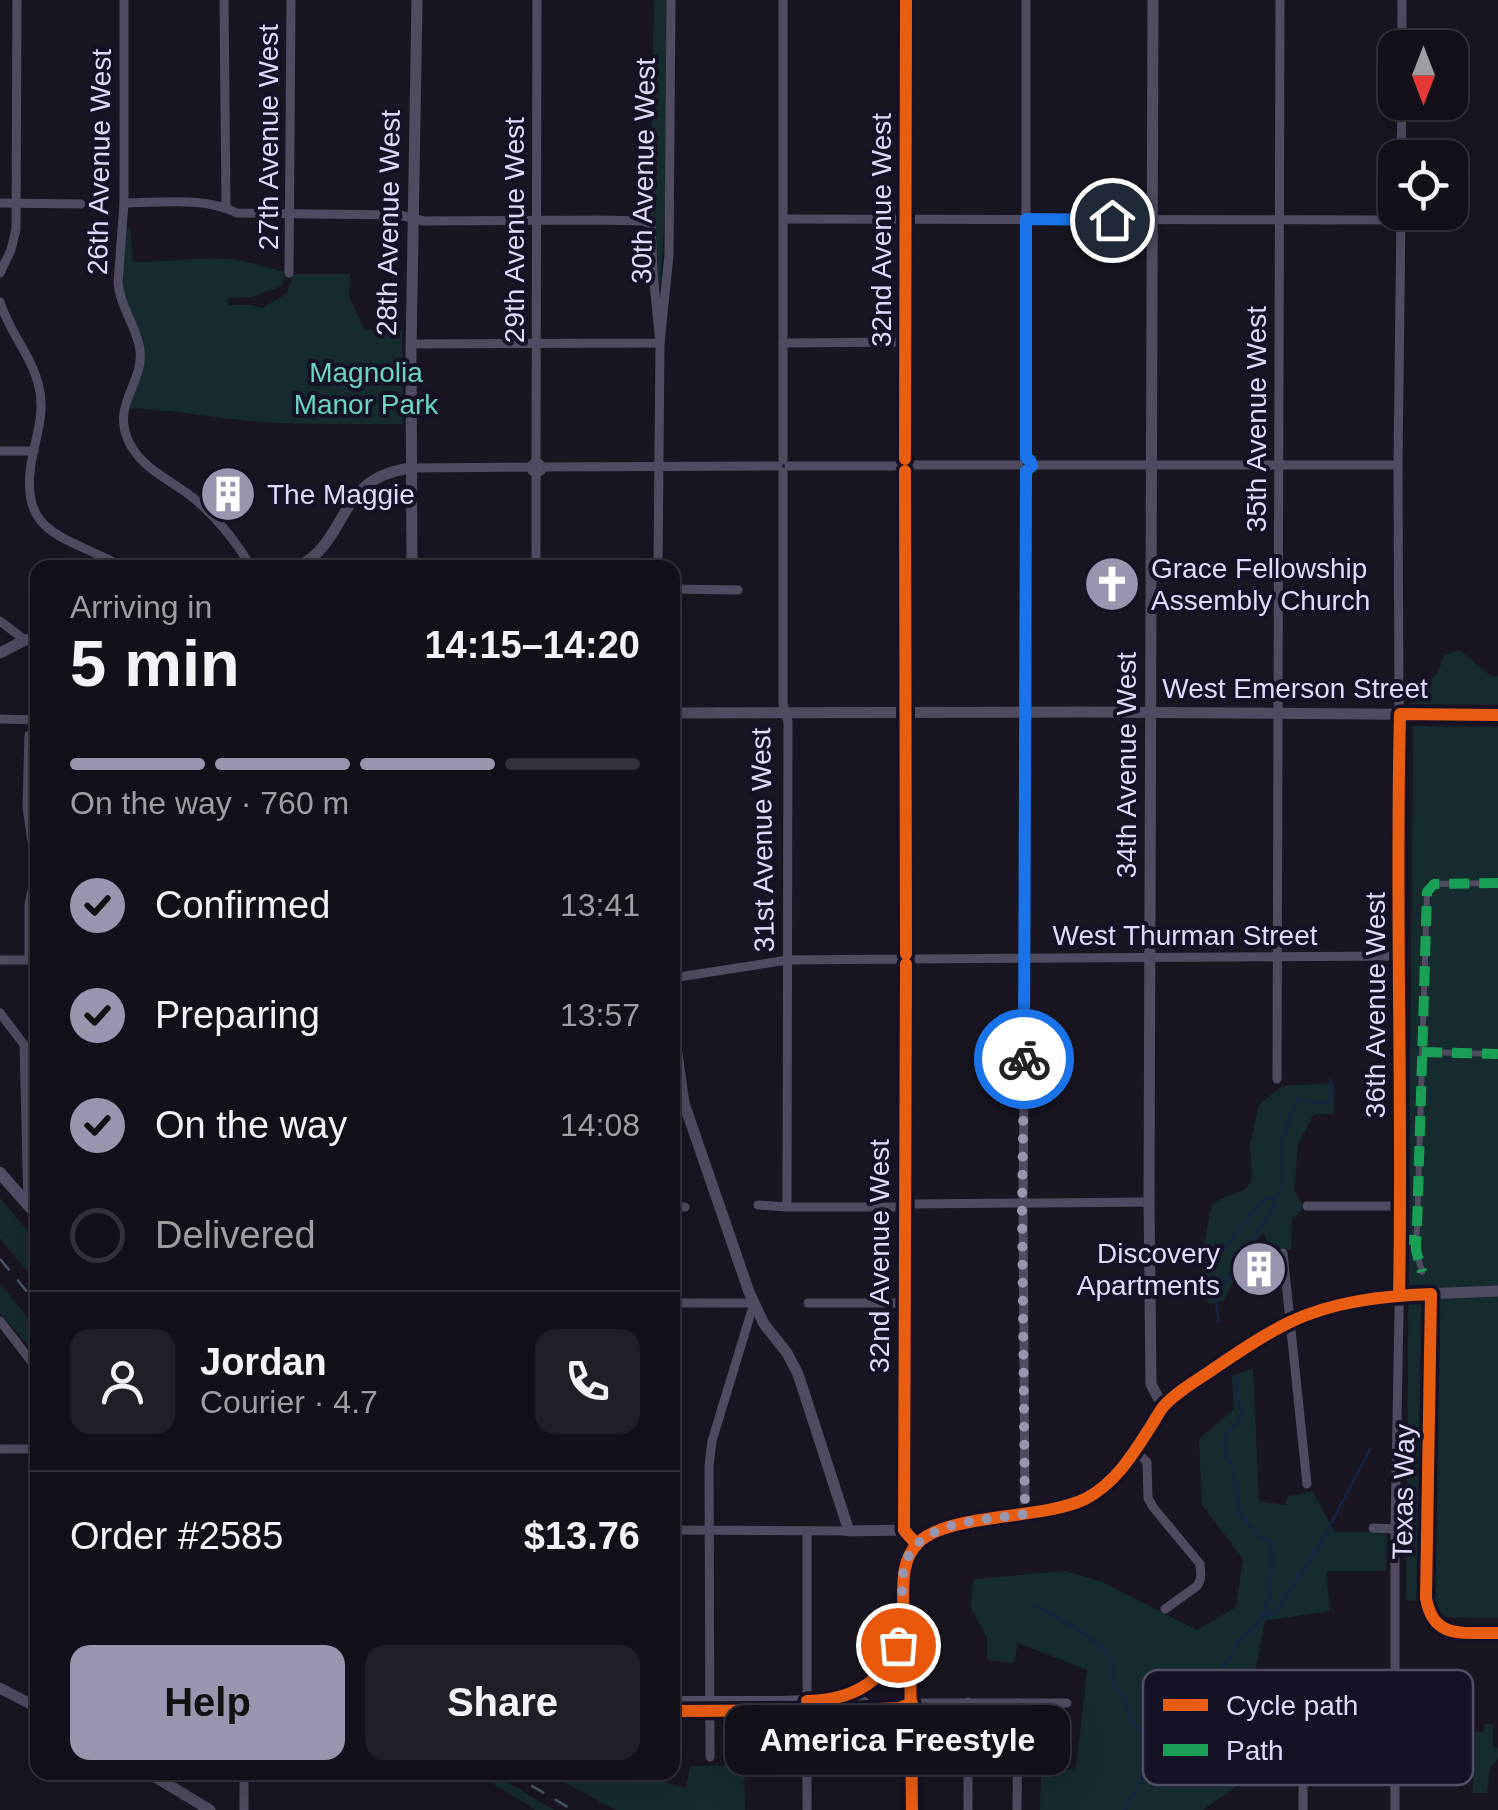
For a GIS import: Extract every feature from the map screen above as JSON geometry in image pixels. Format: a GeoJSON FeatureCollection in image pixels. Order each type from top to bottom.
{"type":"FeatureCollection","features":[{"type":"Feature","properties":{"kind":"main road"},"geometry":{"type":"LineString","coordinates":[[0,1173],[30,1201]]}},
{"type":"Feature","properties":{"kind":"main road"},"geometry":{"type":"LineString","coordinates":[[680,1702],[807,1702],[856,1692],[880,1674],[898,1645],[908,1557],[927,1535],[940,1529],[1060,1508],[1090,1496],[1120,1472],[1163,1407],[1216,1368],[1289,1322],[1336,1306],[1399,1295]]}},
{"type":"Feature","properties":{"kind":"street"},"geometry":{"type":"LineString","coordinates":[[0,273],[16,229],[17,0]]}},
{"type":"Feature","properties":{"kind":"street","name":"26th Avenue West"},"geometry":{"type":"LineString","coordinates":[[124,0],[124,203],[119,294],[140,354],[123,410],[123,426],[144,465],[199,502],[246,560]]}},
{"type":"Feature","properties":{"kind":"street"},"geometry":{"type":"LineString","coordinates":[[224,0],[226,207]]}},
{"type":"Feature","properties":{"kind":"street","name":"27th Avenue West"},"geometry":{"type":"LineString","coordinates":[[289,273],[291,0]]}},
{"type":"Feature","properties":{"kind":"street","name":"28th Avenue West"},"geometry":{"type":"LineString","coordinates":[[412,560],[416,0]]}},
{"type":"Feature","properties":{"kind":"street","name":"29th Avenue West"},"geometry":{"type":"LineString","coordinates":[[536,560],[537,0]]}},
{"type":"Feature","properties":{"kind":"street","name":"30th Avenue West"},"geometry":{"type":"LineString","coordinates":[[660,343],[670,255],[671,0]]}},
{"type":"Feature","properties":{"kind":"street","name":"31st Avenue West"},"geometry":{"type":"LineString","coordinates":[[784,0],[787,1207]]}},
{"type":"Feature","properties":{"kind":"street","name":"32nd Avenue West"},"geometry":{"type":"LineString","coordinates":[[904,1530],[906,0]]}},
{"type":"Feature","properties":{"kind":"street"},"geometry":{"type":"LineString","coordinates":[[1025,1514],[1022,1203],[1026,959],[1026,0]]}},
{"type":"Feature","properties":{"kind":"street","name":"34th Avenue West"},"geometry":{"type":"LineString","coordinates":[[1154,0],[1149,1202],[1151,1384],[1163,1407]]}},
{"type":"Feature","properties":{"kind":"street","name":"35th Avenue West"},"geometry":{"type":"LineString","coordinates":[[1277,1079],[1280,0]]}},
{"type":"Feature","properties":{"kind":"street"},"geometry":{"type":"LineString","coordinates":[[1402,0],[1402,30]]}},
{"type":"Feature","properties":{"kind":"street"},"geometry":{"type":"LineString","coordinates":[[0,203],[82,204]]}},
{"type":"Feature","properties":{"kind":"street"},"geometry":{"type":"LineString","coordinates":[[124,203],[207,203],[237,214],[399,215],[424,221],[536,220]]}},
{"type":"Feature","properties":{"kind":"street"},"geometry":{"type":"LineString","coordinates":[[783,219],[1378,217]]}},
{"type":"Feature","properties":{"kind":"street","name":"30th Avenue West"},"geometry":{"type":"LineString","coordinates":[[536,220],[651,224],[660,343],[658,560]]}},
{"type":"Feature","properties":{"kind":"street","name":"36th Avenue West"},"geometry":{"type":"LineString","coordinates":[[1395,1670],[1401,1206],[1401,230]]}},
{"type":"Feature","properties":{"kind":"street"},"geometry":{"type":"LineString","coordinates":[[0,302],[39,388],[42,410],[30,492],[34,510],[42,524],[111,560]]}},
{"type":"Feature","properties":{"kind":"street"},"geometry":{"type":"LineString","coordinates":[[784,342],[906,342]]}},
{"type":"Feature","properties":{"kind":"street"},"geometry":{"type":"LineString","coordinates":[[411,344],[660,343]]}},
{"type":"Feature","properties":{"kind":"street"},"geometry":{"type":"LineString","coordinates":[[0,451],[34,451]]}},
{"type":"Feature","properties":{"kind":"street"},"geometry":{"type":"LineString","coordinates":[[309,560],[322,548],[368,482],[394,470],[412,468],[1398,465]]}},
{"type":"Feature","properties":{"kind":"street"},"geometry":{"type":"LineString","coordinates":[[680,589],[738,590]]}},
{"type":"Feature","properties":{"kind":"street"},"geometry":{"type":"LineString","coordinates":[[0,621],[30,637]]}},
{"type":"Feature","properties":{"kind":"street"},"geometry":{"type":"LineString","coordinates":[[0,653],[30,638]]}},
{"type":"Feature","properties":{"kind":"street","name":"West Emerson Street"},"geometry":{"type":"LineString","coordinates":[[680,713],[1498,715]]}},
{"type":"Feature","properties":{"kind":"street"},"geometry":{"type":"LineString","coordinates":[[0,720],[30,720]]}},
{"type":"Feature","properties":{"kind":"street"},"geometry":{"type":"LineString","coordinates":[[29,735],[30,823]]}},
{"type":"Feature","properties":{"kind":"street"},"geometry":{"type":"LineString","coordinates":[[1422,1272],[1416,1240],[1428,889],[1434,884],[1498,883]]}},
{"type":"Feature","properties":{"kind":"street","name":"West Thurman Street"},"geometry":{"type":"LineString","coordinates":[[680,977],[788,960],[1399,956]]}},
{"type":"Feature","properties":{"kind":"street"},"geometry":{"type":"LineString","coordinates":[[0,960],[30,960]]}},
{"type":"Feature","properties":{"kind":"street"},"geometry":{"type":"LineString","coordinates":[[0,1013],[30,1053]]}},
{"type":"Feature","properties":{"kind":"street"},"geometry":{"type":"LineString","coordinates":[[24,1045],[30,1151]]}},
{"type":"Feature","properties":{"kind":"street"},"geometry":{"type":"LineString","coordinates":[[1422,1052],[1498,1054]]}},
{"type":"Feature","properties":{"kind":"street"},"geometry":{"type":"LineString","coordinates":[[680,1074],[684,1102],[754,1303],[798,1374],[849,1531]]}},
{"type":"Feature","properties":{"kind":"street"},"geometry":{"type":"LineString","coordinates":[[758,1205],[1149,1202]]}},
{"type":"Feature","properties":{"kind":"street"},"geometry":{"type":"LineString","coordinates":[[1307,1206],[1401,1206]]}},
{"type":"Feature","properties":{"kind":"street"},"geometry":{"type":"LineString","coordinates":[[680,1208],[685,1208]]}},
{"type":"Feature","properties":{"kind":"street"},"geometry":{"type":"LineString","coordinates":[[1400,1240],[1416,1240]]}},
{"type":"Feature","properties":{"kind":"street"},"geometry":{"type":"LineString","coordinates":[[1284,1253],[1307,1484]]}},
{"type":"Feature","properties":{"kind":"street"},"geometry":{"type":"LineString","coordinates":[[1399,1295],[1498,1290]]}},
{"type":"Feature","properties":{"kind":"street","name":"Texas Way"},"geometry":{"type":"LineString","coordinates":[[1431,1294],[1428,1613],[1437,1626],[1452,1632],[1498,1633]]}},
{"type":"Feature","properties":{"kind":"street"},"geometry":{"type":"LineString","coordinates":[[680,1303],[754,1303]]}},
{"type":"Feature","properties":{"kind":"street"},"geometry":{"type":"LineString","coordinates":[[710,1758],[712,1441],[754,1303]]}},
{"type":"Feature","properties":{"kind":"street"},"geometry":{"type":"LineString","coordinates":[[808,1304],[903,1304]]}},
{"type":"Feature","properties":{"kind":"street"},"geometry":{"type":"LineString","coordinates":[[0,1321],[30,1360]]}},
{"type":"Feature","properties":{"kind":"street"},"geometry":{"type":"LineString","coordinates":[[0,1449],[30,1449]]}},
{"type":"Feature","properties":{"kind":"street"},"geometry":{"type":"LineString","coordinates":[[1136,1450],[1147,1462],[1148,1498],[1200,1564],[1197,1586],[1165,1609]]}},
{"type":"Feature","properties":{"kind":"street"},"geometry":{"type":"LineString","coordinates":[[1373,1528],[1395,1529]]}},
{"type":"Feature","properties":{"kind":"street"},"geometry":{"type":"LineString","coordinates":[[680,1530],[904,1530],[916,1544]]}},
{"type":"Feature","properties":{"kind":"street"},"geometry":{"type":"LineString","coordinates":[[807,1531],[807,1810]]}},
{"type":"Feature","properties":{"kind":"street"},"geometry":{"type":"LineString","coordinates":[[898,1645],[910,1653],[912,1810]]}},
{"type":"Feature","properties":{"kind":"street"},"geometry":{"type":"LineString","coordinates":[[0,1688],[30,1704]]}},
{"type":"Feature","properties":{"kind":"street"},"geometry":{"type":"LineString","coordinates":[[856,1692],[862,1702],[874,1708],[899,1708],[912,1702],[1067,1703]]}},
{"type":"Feature","properties":{"kind":"street"},"geometry":{"type":"LineString","coordinates":[[968,1702],[968,1810]]}},
{"type":"Feature","properties":{"kind":"street"},"geometry":{"type":"LineString","coordinates":[[1018,1703],[1018,1810]]}},
{"type":"Feature","properties":{"kind":"street"},"geometry":{"type":"LineString","coordinates":[[160,1780],[210,1810]]}},
{"type":"Feature","properties":{"kind":"street"},"geometry":{"type":"LineString","coordinates":[[244,1780],[244,1810]]}},
{"type":"Feature","properties":{"kind":"street"},"geometry":{"type":"LineString","coordinates":[[1304,1785],[1304,1810]]}},
{"type":"Feature","properties":{"kind":"green space"},"geometry":{"type":"Polygon","coordinates":[[[654,0],[668,0],[660,290],[653,218],[647,209],[632,208],[642,199],[651,164],[654,0]]]}},
{"type":"Feature","properties":{"kind":"green space","name":"Magnolia Manor Park"},"geometry":{"type":"Polygon","coordinates":[[[130,227],[133,262],[230,259],[285,272],[282,286],[252,297],[228,298],[229,305],[263,308],[287,292],[292,274],[350,274],[349,297],[365,330],[402,330],[403,424],[268,422],[126,408],[137,346],[118,288],[126,229],[130,227]]]}},
{"type":"Feature","properties":{"kind":"green space"},"geometry":{"type":"Polygon","coordinates":[[[1460,650],[1491,676],[1498,676],[1498,705],[1410,704],[1410,686],[1433,677],[1444,655],[1460,650]]]}},
{"type":"Feature","properties":{"kind":"green space"},"geometry":{"type":"Polygon","coordinates":[[[1413,726],[1498,727],[1498,1618],[1442,1617],[1435,1603],[1406,1600],[1413,726]]]}},
{"type":"Feature","properties":{"kind":"green space"},"geometry":{"type":"Polygon","coordinates":[[[1334,1083],[1334,1114],[1314,1114],[1298,1144],[1294,1190],[1304,1207],[1292,1220],[1291,1249],[1281,1252],[1279,1246],[1269,1247],[1264,1232],[1251,1248],[1223,1301],[1208,1304],[1202,1266],[1212,1203],[1245,1189],[1252,1181],[1250,1144],[1259,1104],[1283,1086],[1334,1083]]]}},
{"type":"Feature","properties":{"kind":"green space"},"geometry":{"type":"Polygon","coordinates":[[[0,1198],[30,1234],[30,1275],[0,1238],[0,1198]]]}},
{"type":"Feature","properties":{"kind":"green space"},"geometry":{"type":"Polygon","coordinates":[[[0,1284],[30,1320],[30,1348],[0,1313],[0,1284]]]}},
{"type":"Feature","properties":{"kind":"green space"},"geometry":{"type":"Polygon","coordinates":[[[1253,1368],[1259,1501],[1286,1505],[1287,1497],[1312,1491],[1335,1532],[1387,1532],[1386,1571],[1326,1571],[1330,1611],[1265,1621],[1256,1670],[1143,1670],[1143,1785],[1238,1785],[1203,1810],[1040,1810],[1041,1776],[1076,1768],[1087,1670],[1018,1643],[1014,1663],[987,1660],[987,1637],[971,1609],[973,1579],[1066,1571],[1102,1582],[1197,1630],[1236,1607],[1243,1559],[1202,1505],[1199,1439],[1234,1409],[1232,1376],[1253,1368]]]}},
{"type":"Feature","properties":{"kind":"green space"},"geometry":{"type":"Polygon","coordinates":[[[1485,1724],[1493,1724],[1493,1747],[1498,1748],[1498,1759],[1490,1768],[1487,1793],[1473,1793],[1473,1732],[1484,1732],[1485,1724]]]}},
{"type":"Feature","properties":{"kind":"green space"},"geometry":{"type":"Polygon","coordinates":[[[744,1765],[745,1810],[616,1810],[559,1780],[662,1780],[686,1788],[690,1766],[744,1765]]]}},
{"type":"Feature","properties":{"kind":"green space"},"geometry":{"type":"Polygon","coordinates":[[[487,1780],[504,1780],[554,1810],[535,1810],[487,1780]]]}},
{"type":"Feature","properties":{"kind":"waterway"},"geometry":{"type":"LineString","coordinates":[[1219,1322],[1215,1297],[1275,1205],[1282,1187],[1281,1144],[1297,1099],[1329,1102],[1330,1080]]}},
{"type":"Feature","properties":{"kind":"waterway"},"geometry":{"type":"LineString","coordinates":[[1218,1256],[1262,1201],[1274,1197]]}},
{"type":"Feature","properties":{"kind":"waterway"},"geometry":{"type":"LineString","coordinates":[[1221,1670],[1264,1612],[1272,1566],[1269,1541],[1261,1538],[1240,1515],[1233,1465],[1226,1456],[1227,1434],[1243,1415],[1236,1394],[1238,1377]]}},
{"type":"Feature","properties":{"kind":"waterway"},"geometry":{"type":"LineString","coordinates":[[1262,1618],[1277,1610],[1321,1543],[1370,1449]]}},
{"type":"Feature","properties":{"kind":"waterway"},"geometry":{"type":"LineString","coordinates":[[1036,1606],[1077,1629],[1105,1651],[1112,1664],[1112,1683],[1125,1699],[1131,1721],[1143,1733]]}},
{"type":"Feature","properties":{"kind":"waterway"},"geometry":{"type":"LineString","coordinates":[[1125,1810],[1143,1777]]}},
{"type":"Feature","properties":{"kind":"railway"},"geometry":{"type":"LineString","coordinates":[[0,1259],[30,1295]]}},
{"type":"Feature","properties":{"kind":"railway"},"geometry":{"type":"LineString","coordinates":[[522,1780],[573,1810]]}},
{"type":"Feature","properties":{"kind":"marked path"},"geometry":{"type":"LineString","coordinates":[[1400,1240],[1416,1240],[1417,1228],[1427,892],[1434,884],[1498,883]]}},
{"type":"Feature","properties":{"kind":"marked path"},"geometry":{"type":"LineString","coordinates":[[1422,1052],[1498,1054]]}},
{"type":"Feature","properties":{"kind":"marked path"},"geometry":{"type":"LineString","coordinates":[[1416,1240],[1422,1272]]}},
{"type":"Feature","properties":{"kind":"cycle path"},"geometry":{"type":"LineString","coordinates":[[905,459],[906,0]]}},
{"type":"Feature","properties":{"kind":"cycle path"},"geometry":{"type":"LineString","coordinates":[[905,471],[906,954]]}},
{"type":"Feature","properties":{"kind":"cycle path"},"geometry":{"type":"LineString","coordinates":[[1399,1295],[1400,714],[1498,715]]}},
{"type":"Feature","properties":{"kind":"cycle path"},"geometry":{"type":"LineString","coordinates":[[906,964],[904,1530],[916,1544]]}},
{"type":"Feature","properties":{"kind":"cycle path"},"geometry":{"type":"LineString","coordinates":[[807,1701],[860,1689],[885,1667],[900,1635],[908,1559],[918,1543],[932,1533],[972,1521],[1045,1511],[1085,1499],[1123,1467],[1162,1409],[1186,1387],[1280,1327],[1307,1315],[1342,1304],[1395,1296],[1431,1294],[1426,1598],[1430,1612],[1435,1621],[1452,1631],[1498,1633]]}},
{"type":"Feature","properties":{"kind":"cycle path"},"geometry":{"type":"LineString","coordinates":[[898,1645],[910,1653],[912,1810]]}},
{"type":"Feature","properties":{"kind":"cycle path"},"geometry":{"type":"LineString","coordinates":[[680,1711],[857,1710],[899,1708],[912,1703]]}},
{"type":"Feature","properties":{"kind":"way so far"},"geometry":{"type":"LineString","coordinates":[[898,1645],[904,1574],[916,1544],[940,1529],[1025,1514],[1024,1059]]}},
{"type":"Feature","properties":{"kind":"place","name":"The Maggie"},"geometry":{"type":"Point","coordinates":[228,494]}},
{"type":"Feature","properties":{"kind":"place","name":"Grace Fellowship Assembly Church"},"geometry":{"type":"Point","coordinates":[1112,584]}},
{"type":"Feature","properties":{"kind":"place","name":"Discovery Apartments"},"geometry":{"type":"Point","coordinates":[1259,1269]}},
{"type":"Feature","properties":{"kind":"place","name":"America Freestyle"},"geometry":{"type":"Point","coordinates":[898,1645]}},
{"type":"Feature","properties":{"kind":"route"},"geometry":{"type":"LineString","coordinates":[[1024,1059],[1026,471],[1032,466],[1026,458],[1026,219],[1112,220]]}}]}
